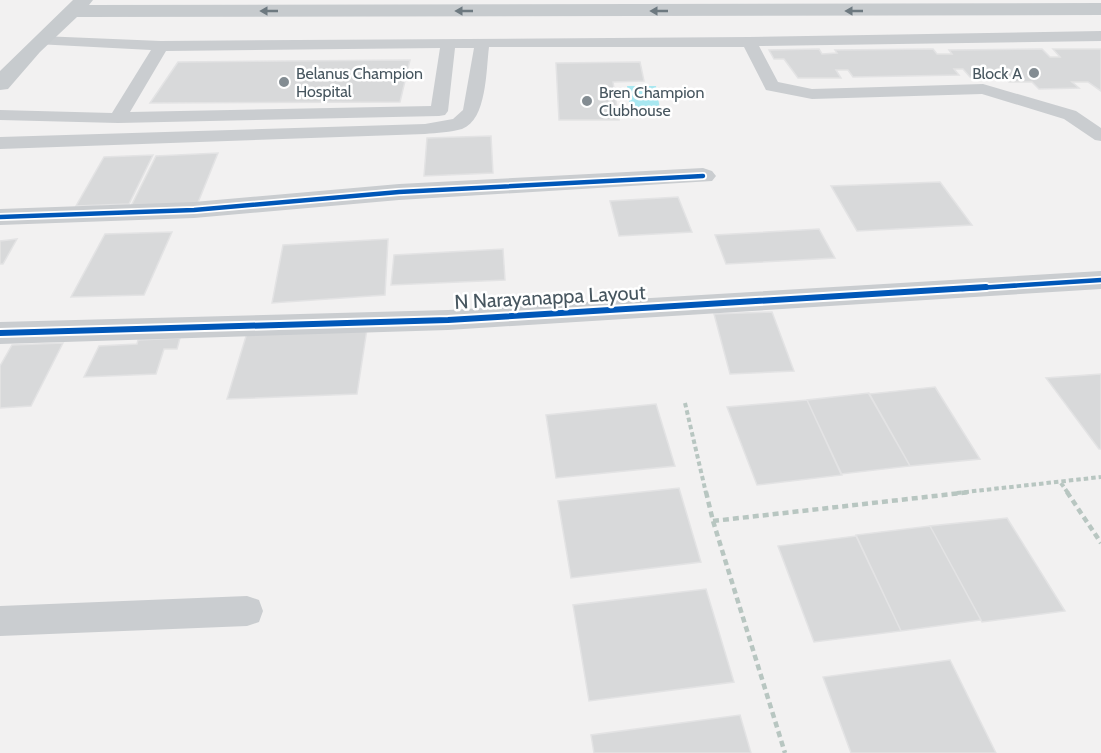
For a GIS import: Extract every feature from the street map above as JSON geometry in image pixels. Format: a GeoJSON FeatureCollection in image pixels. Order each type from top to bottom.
{"type":"FeatureCollection","features":[{"type":"Feature","properties":{"kind":"main road"},"geometry":{"type":"LineString","coordinates":[[33,22],[72,4],[1101,9]]}},
{"type":"Feature","properties":{"kind":"main road"},"geometry":{"type":"LineString","coordinates":[[0,84],[72,4]]}},
{"type":"Feature","properties":{"kind":"street"},"geometry":{"type":"LineString","coordinates":[[0,217],[194,210],[399,192],[703,176]]}},
{"type":"Feature","properties":{"kind":"street","name":"N Narayanappa Layout"},"geometry":{"type":"LineString","coordinates":[[0,333],[448,320],[1101,280]]}},
{"type":"Feature","properties":{"kind":"lane"},"geometry":{"type":"LineString","coordinates":[[41,41],[161,46],[749,42],[1101,36]]}},
{"type":"Feature","properties":{"kind":"lane"},"geometry":{"type":"LineString","coordinates":[[749,42],[772,86],[812,94],[983,89],[1070,115],[1101,136]]}},
{"type":"Feature","properties":{"kind":"lane"},"geometry":{"type":"LineString","coordinates":[[0,115],[118,118],[439,111],[448,43]]}},
{"type":"Feature","properties":{"kind":"lane"},"geometry":{"type":"LineString","coordinates":[[0,143],[425,129],[459,124],[472,111],[482,43]]}},
{"type":"Feature","properties":{"kind":"lane"},"geometry":{"type":"LineString","coordinates":[[118,118],[161,46]]}},
{"type":"Feature","properties":{"kind":"lane"},"geometry":{"type":"LineString","coordinates":[[0,621],[247,611]]}},
{"type":"Feature","properties":{"kind":"path"},"geometry":{"type":"LineString","coordinates":[[685,403],[713,521],[785,753]]}},
{"type":"Feature","properties":{"kind":"path"},"geometry":{"type":"LineString","coordinates":[[713,521],[1101,477]]}},
{"type":"Feature","properties":{"kind":"path"},"geometry":{"type":"LineString","coordinates":[[1061,483],[1101,543]]}},
{"type":"Feature","properties":{"kind":"water"},"geometry":{"type":"Polygon","coordinates":[[[627,86],[656,86],[661,115],[631,115],[627,86]]]}},
{"type":"Feature","properties":{"kind":"building","name":"Block A"},"geometry":{"type":"Polygon","coordinates":[[[819,49],[822,54],[837,53],[835,50],[933,49],[937,54],[952,54],[949,50],[1042,49],[1050,57],[1060,57],[1053,49],[1101,49],[1101,91],[1088,82],[1072,82],[1079,88],[1039,89],[1032,82],[1009,82],[1003,76],[970,77],[963,69],[954,69],[959,75],[853,77],[848,70],[836,70],[841,78],[798,78],[784,59],[774,59],[769,50],[819,49]]]}},
{"type":"Feature","properties":{"kind":"building","name":"Belanus Champion Hospital"},"geometry":{"type":"Polygon","coordinates":[[[410,60],[400,102],[150,103],[178,62],[410,60]]]}},
{"type":"Feature","properties":{"kind":"building","name":"Bren Champion Clubhouse"},"geometry":{"type":"Polygon","coordinates":[[[640,62],[644,81],[613,82],[619,120],[559,120],[556,63],[640,62]]]}},
{"type":"Feature","properties":{"kind":"building"},"geometry":{"type":"Polygon","coordinates":[[[491,136],[493,173],[424,176],[427,138],[491,136]]]}},
{"type":"Feature","properties":{"kind":"building"},"geometry":{"type":"Polygon","coordinates":[[[218,153],[197,205],[130,208],[156,156],[218,153]]]}},
{"type":"Feature","properties":{"kind":"building"},"geometry":{"type":"Polygon","coordinates":[[[153,155],[129,204],[76,206],[104,157],[153,155]]]}},
{"type":"Feature","properties":{"kind":"building"},"geometry":{"type":"Polygon","coordinates":[[[940,182],[972,225],[857,231],[831,186],[940,182]]]}},
{"type":"Feature","properties":{"kind":"building"},"geometry":{"type":"Polygon","coordinates":[[[678,197],[692,232],[619,236],[610,201],[678,197]]]}},
{"type":"Feature","properties":{"kind":"building"},"geometry":{"type":"Polygon","coordinates":[[[819,229],[835,258],[726,264],[715,235],[819,229]]]}},
{"type":"Feature","properties":{"kind":"building"},"geometry":{"type":"Polygon","coordinates":[[[172,232],[144,295],[71,297],[105,234],[172,232]]]}},
{"type":"Feature","properties":{"kind":"building"},"geometry":{"type":"Polygon","coordinates":[[[17,239],[3,264],[0,264],[0,241],[17,239]]]}},
{"type":"Feature","properties":{"kind":"building"},"geometry":{"type":"Polygon","coordinates":[[[388,239],[385,295],[272,303],[283,245],[388,239]]]}},
{"type":"Feature","properties":{"kind":"building"},"geometry":{"type":"Polygon","coordinates":[[[503,249],[505,280],[391,285],[394,255],[503,249]]]}},
{"type":"Feature","properties":{"kind":"building"},"geometry":{"type":"Polygon","coordinates":[[[772,312],[794,371],[730,374],[714,314],[772,312]]]}},
{"type":"Feature","properties":{"kind":"building"},"geometry":{"type":"Polygon","coordinates":[[[367,329],[357,394],[227,399],[247,333],[367,329]]]}},
{"type":"Feature","properties":{"kind":"building"},"geometry":{"type":"Polygon","coordinates":[[[180,338],[177,349],[164,349],[156,374],[84,377],[99,346],[137,344],[138,340],[180,338]]]}},
{"type":"Feature","properties":{"kind":"building"},"geometry":{"type":"Polygon","coordinates":[[[63,343],[31,406],[0,408],[0,366],[12,345],[63,343]]]}},
{"type":"Feature","properties":{"kind":"building"},"geometry":{"type":"Polygon","coordinates":[[[1101,374],[1101,449],[1099,449],[1046,378],[1101,374]]]}},
{"type":"Feature","properties":{"kind":"building"},"geometry":{"type":"Polygon","coordinates":[[[935,387],[980,459],[910,466],[869,394],[935,387]]]}},
{"type":"Feature","properties":{"kind":"building"},"geometry":{"type":"Polygon","coordinates":[[[869,393],[910,466],[841,474],[807,400],[869,393]]]}},
{"type":"Feature","properties":{"kind":"building"},"geometry":{"type":"Polygon","coordinates":[[[807,400],[842,475],[757,485],[727,407],[807,400]]]}},
{"type":"Feature","properties":{"kind":"building"},"geometry":{"type":"Polygon","coordinates":[[[656,404],[675,466],[556,478],[546,415],[656,404]]]}},
{"type":"Feature","properties":{"kind":"building"},"geometry":{"type":"Polygon","coordinates":[[[679,488],[701,562],[571,578],[558,501],[679,488]]]}},
{"type":"Feature","properties":{"kind":"building"},"geometry":{"type":"Polygon","coordinates":[[[1007,518],[1065,611],[982,622],[930,526],[1007,518]]]}},
{"type":"Feature","properties":{"kind":"building"},"geometry":{"type":"Polygon","coordinates":[[[930,526],[981,620],[901,631],[856,535],[930,526]]]}},
{"type":"Feature","properties":{"kind":"building"},"geometry":{"type":"Polygon","coordinates":[[[856,536],[901,631],[814,642],[778,546],[856,536]]]}},
{"type":"Feature","properties":{"kind":"building"},"geometry":{"type":"Polygon","coordinates":[[[706,589],[734,682],[589,701],[573,605],[706,589]]]}},
{"type":"Feature","properties":{"kind":"building"},"geometry":{"type":"Polygon","coordinates":[[[950,660],[996,753],[851,753],[823,677],[950,660]]]}},
{"type":"Feature","properties":{"kind":"building"},"geometry":{"type":"Polygon","coordinates":[[[740,715],[751,753],[594,753],[591,735],[740,715]]]}},
{"type":"Feature","properties":{"kind":"cycle path"},"geometry":{"type":"LineString","coordinates":[[0,217],[194,210],[399,192],[703,176]]}},
{"type":"Feature","properties":{"kind":"cycle path"},"geometry":{"type":"LineString","coordinates":[[0,333],[448,320],[1101,280]]}},
{"type":"Feature","properties":{"kind":"place","name":"Block A"},"geometry":{"type":"Point","coordinates":[1034,73]}},
{"type":"Feature","properties":{"kind":"place","name":"Belanus Champion Hospital"},"geometry":{"type":"Point","coordinates":[284,82]}},
{"type":"Feature","properties":{"kind":"place","name":"Bren Champion Clubhouse"},"geometry":{"type":"Point","coordinates":[587,101]}}]}
